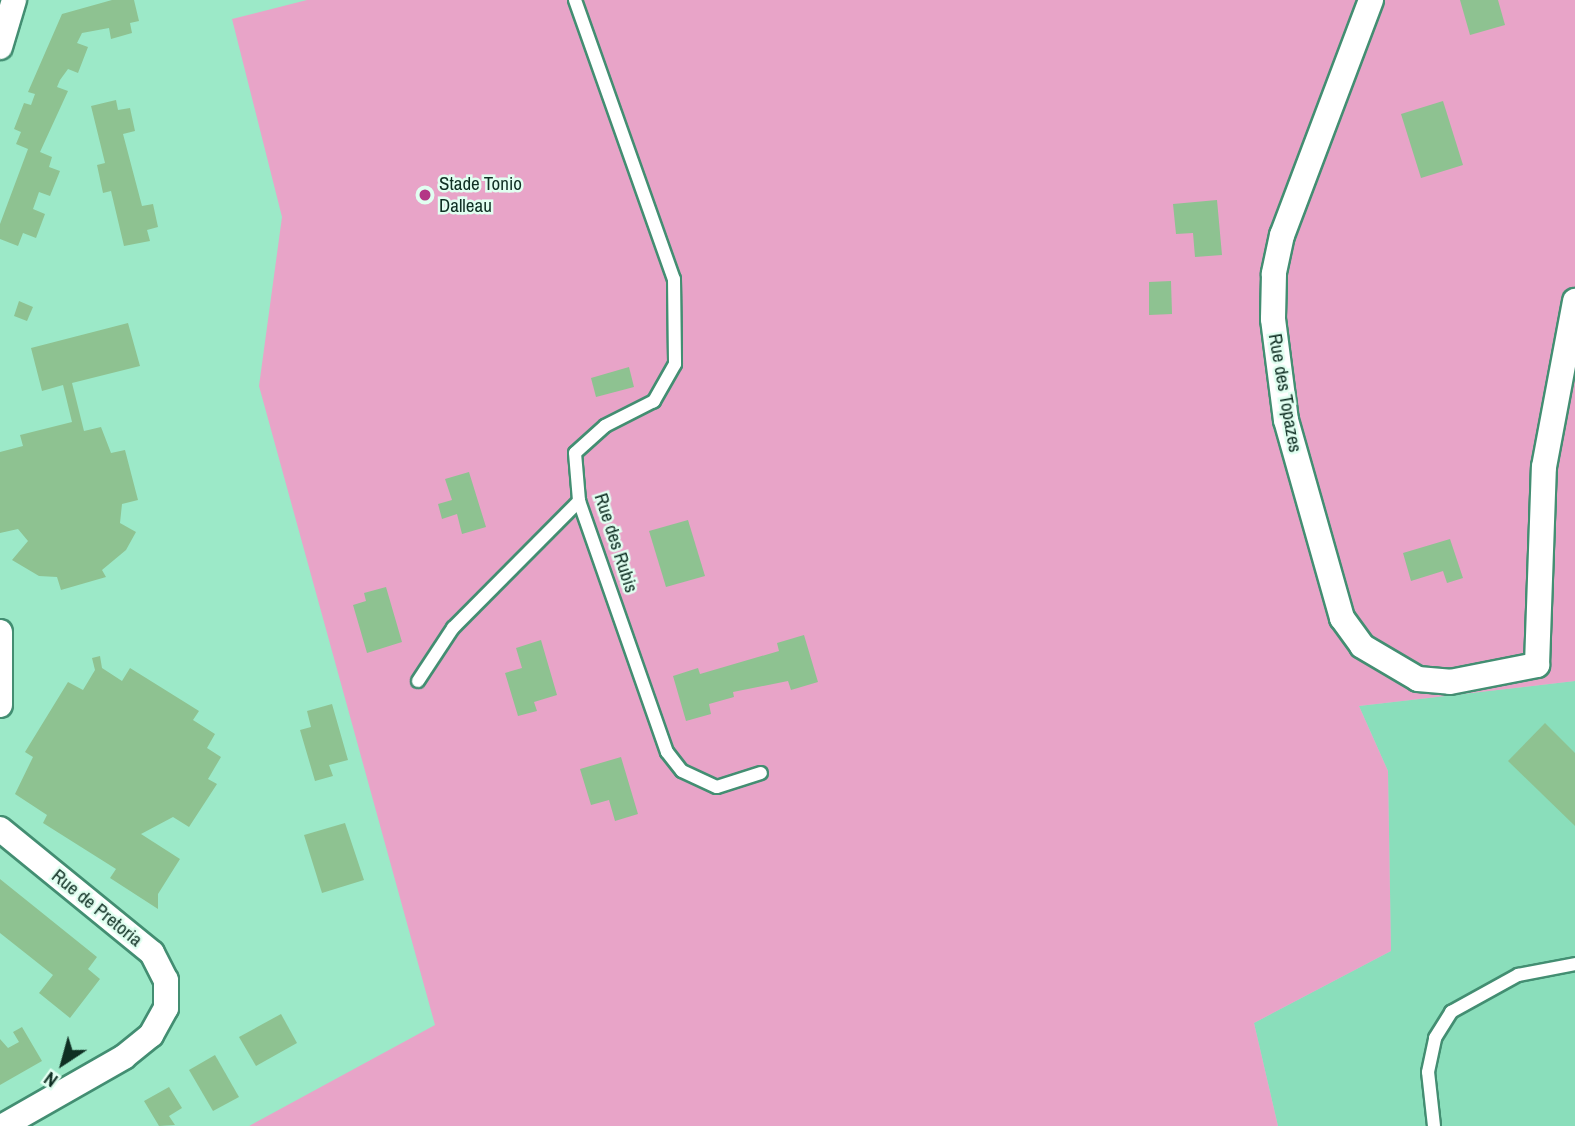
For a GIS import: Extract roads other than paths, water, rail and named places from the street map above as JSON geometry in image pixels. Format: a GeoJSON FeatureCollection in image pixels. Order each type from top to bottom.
{"type":"FeatureCollection","features":[{"type":"Feature","properties":{"kind":"street"},"geometry":{"type":"LineString","coordinates":[[0,47],[14,0]]}},
{"type":"Feature","properties":{"kind":"street","name":"Rue des Topazes"},"geometry":{"type":"LineString","coordinates":[[1370,0],[1308,160],[1273,274],[1273,319],[1286,420],[1342,618],[1362,646],[1418,679],[1450,682],[1537,665],[1544,467],[1575,301]]}},
{"type":"Feature","properties":{"kind":"street"},"geometry":{"type":"LineString","coordinates":[[0,632],[0,705]]}},
{"type":"Feature","properties":{"kind":"street","name":"Rue de Pretoria"},"geometry":{"type":"LineString","coordinates":[[0,829],[152,953],[166,993],[166,1007],[151,1035],[124,1057],[3,1126]]}},
{"type":"Feature","properties":{"kind":"lane","name":"Rue des Rubis"},"geometry":{"type":"LineString","coordinates":[[575,0],[674,291],[675,364],[654,401],[606,426],[575,453],[579,501],[667,752],[682,771],[717,787],[761,773]]}},
{"type":"Feature","properties":{"kind":"lane"},"geometry":{"type":"LineString","coordinates":[[418,681],[453,628],[579,501]]}},
{"type":"Feature","properties":{"kind":"lane"},"geometry":{"type":"LineString","coordinates":[[1434,1126],[1428,1072],[1435,1038],[1451,1012],[1518,975],[1575,964]]}},
{"type":"Feature","properties":{"kind":"place","name":"Stade Tonio Dalleau"},"geometry":{"type":"Point","coordinates":[425,195]}}]}
